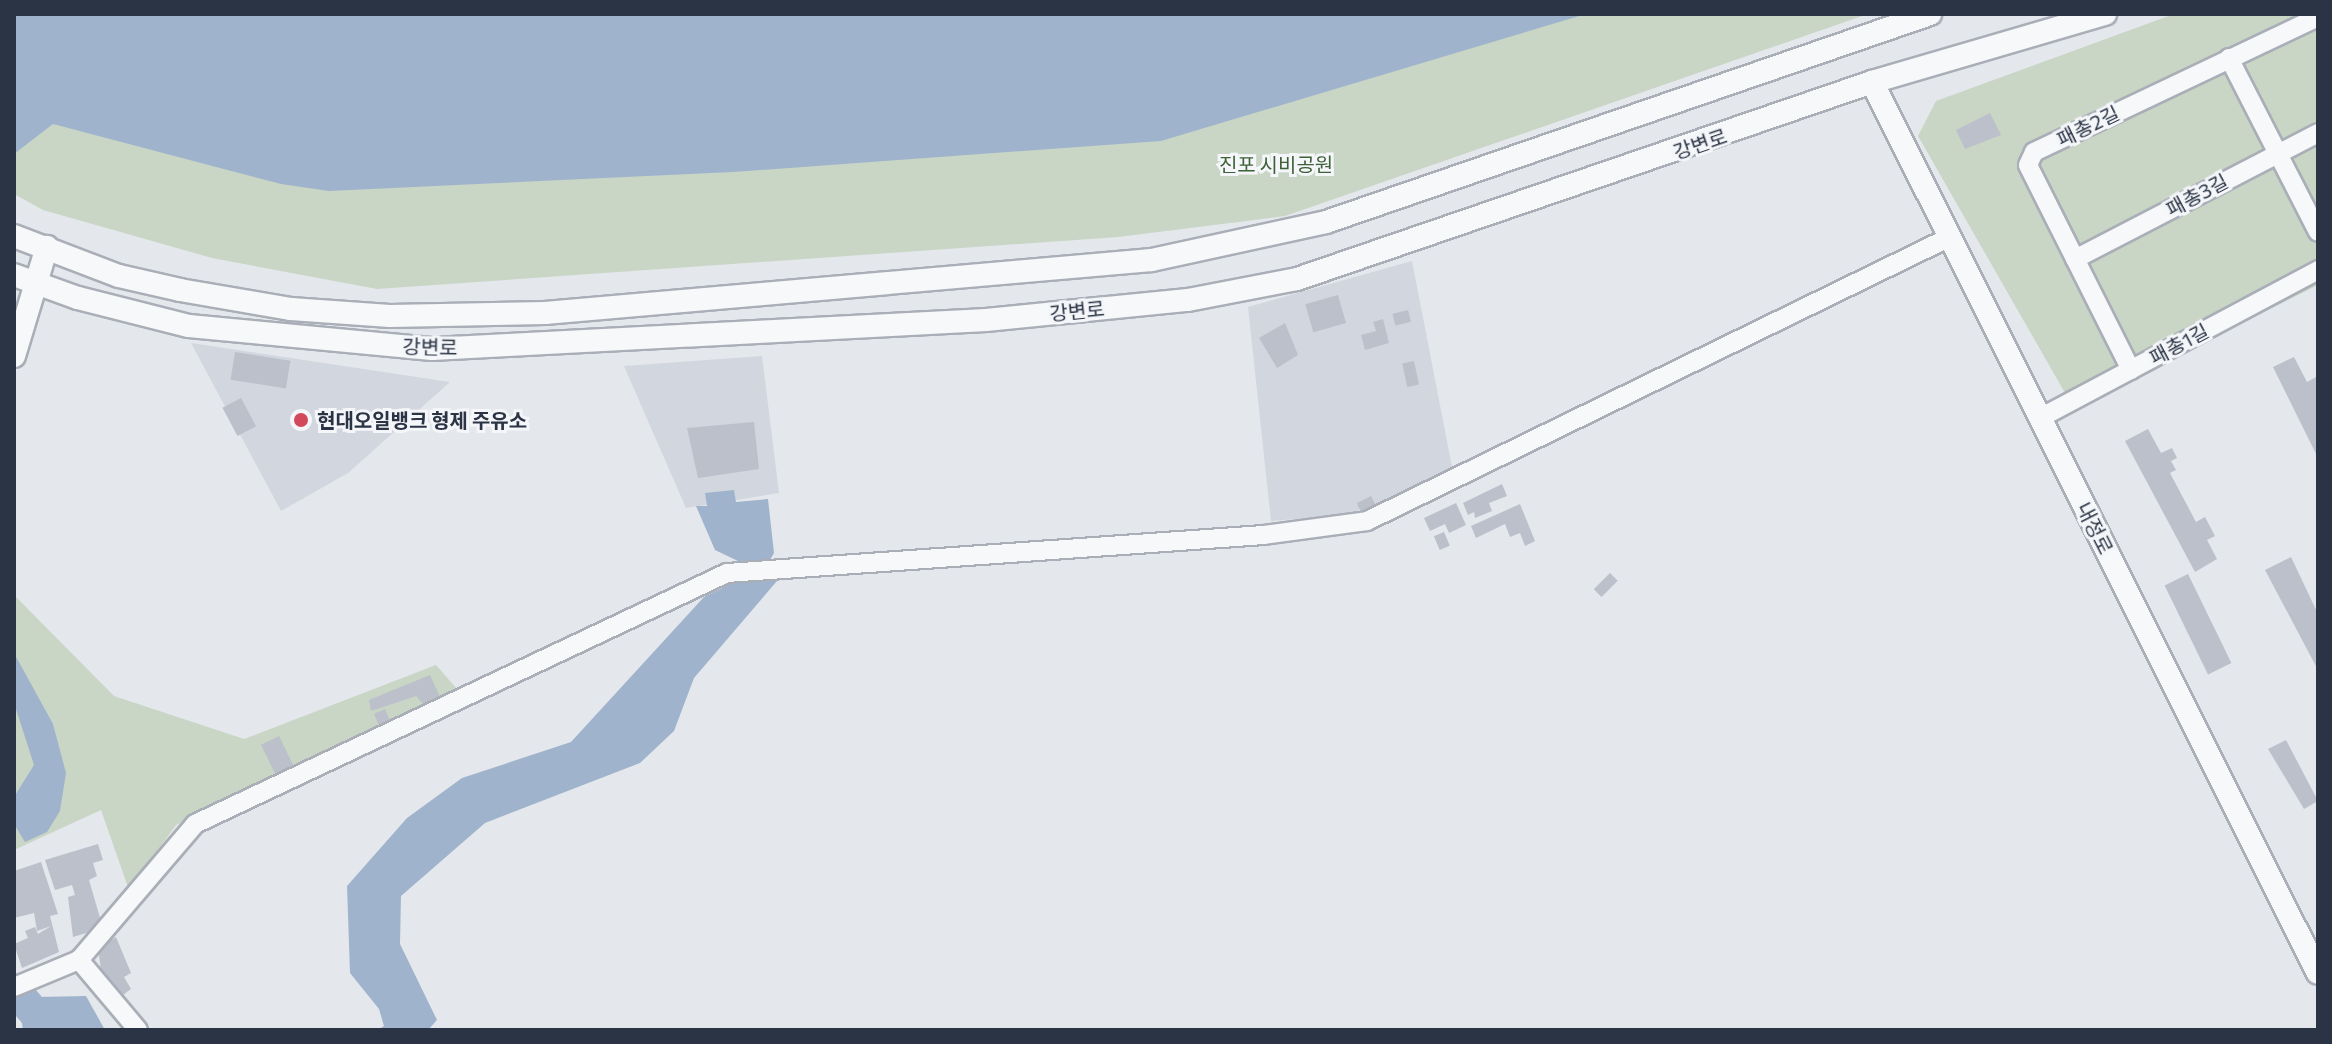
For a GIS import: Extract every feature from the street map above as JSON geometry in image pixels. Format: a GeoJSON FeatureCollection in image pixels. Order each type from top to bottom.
{"type":"FeatureCollection","features":[{"type":"Feature","properties":{"kind":"street","name":"강변로"},"geometry":{"type":"LineString","coordinates":[[14,236],[119,276],[180,290],[291,309],[390,316],[545,313],[1152,260],[1326,222],[1930,14]]}},
{"type":"Feature","properties":{"kind":"street","name":"강변로"},"geometry":{"type":"LineString","coordinates":[[25,278],[78,298],[189,326],[305,341],[432,349],[986,320],[1188,300],[1297,279],[1872,82],[2105,14]]}},
{"type":"Feature","properties":{"kind":"street","name":"패총2길"},"geometry":{"type":"LineString","coordinates":[[2131,370],[2028,165],[2034,152],[2318,17]]}},
{"type":"Feature","properties":{"kind":"street"},"geometry":{"type":"LineString","coordinates":[[2229,58],[2318,232]]}},
{"type":"Feature","properties":{"kind":"street","name":"내정로"},"geometry":{"type":"LineString","coordinates":[[1872,82],[2318,973]]}},
{"type":"Feature","properties":{"kind":"street","name":"패총3길"},"geometry":{"type":"LineString","coordinates":[[2075,259],[2318,133]]}},
{"type":"Feature","properties":{"kind":"street"},"geometry":{"type":"LineString","coordinates":[[14,987],[79,960],[195,824],[727,573],[1264,535],[1367,521],[1950,237]]}},
{"type":"Feature","properties":{"kind":"street"},"geometry":{"type":"LineString","coordinates":[[14,356],[25,278],[47,247]]}},
{"type":"Feature","properties":{"kind":"street","name":"패총1길"},"geometry":{"type":"LineString","coordinates":[[2040,418],[2318,270]]}},
{"type":"Feature","properties":{"kind":"street"},"geometry":{"type":"LineString","coordinates":[[79,960],[138,1030]]}},
{"type":"Feature","properties":{"kind":"shaded area"},"geometry":{"type":"Polygon","coordinates":[[[1412,261],[1452,467],[1396,497],[1345,515],[1271,521],[1248,307],[1412,261]]]}},
{"type":"Feature","properties":{"kind":"shaded area"},"geometry":{"type":"Polygon","coordinates":[[[191,343],[450,382],[348,473],[281,511],[191,343]]]}},
{"type":"Feature","properties":{"kind":"shaded area"},"geometry":{"type":"Polygon","coordinates":[[[762,356],[779,493],[686,508],[624,366],[762,356]]]}},
{"type":"Feature","properties":{"kind":"green space","name":"진포 시비공원"},"geometry":{"type":"Polygon","coordinates":[[[14,14],[1868,14],[1285,216],[1118,237],[377,289],[212,258],[43,210],[14,194],[14,14]]]}},
{"type":"Feature","properties":{"kind":"green space"},"geometry":{"type":"Polygon","coordinates":[[[2174,14],[2318,14],[2318,285],[2073,407],[1918,136],[1936,101],[2174,14]]]}},
{"type":"Feature","properties":{"kind":"green space"},"geometry":{"type":"Polygon","coordinates":[[[14,595],[114,696],[244,739],[436,665],[457,689],[176,825],[129,890],[101,810],[14,850],[14,595]]]}},
{"type":"Feature","properties":{"kind":"water"},"geometry":{"type":"Polygon","coordinates":[[[14,14],[1586,14],[1161,141],[733,172],[329,191],[281,184],[53,124],[14,154],[14,14]]]}},
{"type":"Feature","properties":{"kind":"water"},"geometry":{"type":"Polygon","coordinates":[[[734,490],[736,502],[768,499],[774,553],[769,562],[738,561],[715,550],[696,506],[707,506],[705,493],[734,490]]]}},
{"type":"Feature","properties":{"kind":"water"},"geometry":{"type":"Polygon","coordinates":[[[772,574],[777,581],[694,678],[674,731],[640,763],[485,823],[401,896],[400,944],[437,1020],[428,1030],[378,1030],[384,1026],[379,1009],[350,973],[347,886],[407,818],[462,778],[571,742],[704,597],[741,579],[772,574]]]}},
{"type":"Feature","properties":{"kind":"water"},"geometry":{"type":"Polygon","coordinates":[[[14,653],[53,724],[66,773],[60,811],[47,832],[25,842],[14,824],[14,797],[34,765],[14,703],[14,653]]]}},
{"type":"Feature","properties":{"kind":"water"},"geometry":{"type":"Polygon","coordinates":[[[86,996],[105,1030],[23,1030],[20,1010],[38,997],[86,996]]]}},
{"type":"Feature","properties":{"kind":"building"},"geometry":{"type":"Polygon","coordinates":[[[1990,113],[2001,135],[1965,149],[1956,130],[1990,113]]]}},
{"type":"Feature","properties":{"kind":"building"},"geometry":{"type":"Polygon","coordinates":[[[1338,295],[1346,323],[1313,332],[1305,304],[1338,295]]]}},
{"type":"Feature","properties":{"kind":"building"},"geometry":{"type":"Polygon","coordinates":[[[1408,310],[1411,322],[1395,326],[1392,314],[1408,310]]]}},
{"type":"Feature","properties":{"kind":"building"},"geometry":{"type":"Polygon","coordinates":[[[1383,319],[1389,343],[1365,350],[1361,335],[1376,331],[1373,322],[1383,319]]]}},
{"type":"Feature","properties":{"kind":"building"},"geometry":{"type":"Polygon","coordinates":[[[1285,323],[1298,355],[1277,368],[1259,338],[1285,323]]]}},
{"type":"Feature","properties":{"kind":"building"},"geometry":{"type":"Polygon","coordinates":[[[235,352],[290,361],[286,388],[231,380],[235,352]]]}},
{"type":"Feature","properties":{"kind":"building"},"geometry":{"type":"Polygon","coordinates":[[[2294,357],[2307,382],[2318,376],[2318,458],[2273,367],[2294,357]]]}},
{"type":"Feature","properties":{"kind":"building"},"geometry":{"type":"Polygon","coordinates":[[[1414,361],[1419,384],[1407,387],[1402,363],[1414,361]]]}},
{"type":"Feature","properties":{"kind":"building"},"geometry":{"type":"Polygon","coordinates":[[[241,398],[256,426],[237,436],[222,408],[241,398]]]}},
{"type":"Feature","properties":{"kind":"building"},"geometry":{"type":"Polygon","coordinates":[[[754,422],[759,469],[698,478],[687,428],[754,422]]]}},
{"type":"Feature","properties":{"kind":"building"},"geometry":{"type":"Polygon","coordinates":[[[2148,429],[2161,453],[2172,448],[2177,458],[2171,461],[2176,470],[2170,473],[2196,522],[2205,517],[2215,536],[2207,540],[2217,559],[2195,572],[2125,441],[2148,429]]]}},
{"type":"Feature","properties":{"kind":"building"},"geometry":{"type":"Polygon","coordinates":[[[1502,484],[1507,496],[1489,503],[1492,511],[1475,518],[1474,512],[1468,515],[1463,503],[1502,484]]]}},
{"type":"Feature","properties":{"kind":"building"},"geometry":{"type":"Polygon","coordinates":[[[1371,496],[1376,506],[1362,513],[1357,503],[1371,496]]]}},
{"type":"Feature","properties":{"kind":"building"},"geometry":{"type":"Polygon","coordinates":[[[1456,503],[1466,525],[1449,533],[1445,524],[1430,531],[1424,518],[1456,503]]]}},
{"type":"Feature","properties":{"kind":"building"},"geometry":{"type":"Polygon","coordinates":[[[1520,504],[1535,541],[1525,546],[1520,533],[1510,537],[1505,524],[1476,538],[1471,526],[1520,504]]]}},
{"type":"Feature","properties":{"kind":"building"},"geometry":{"type":"Polygon","coordinates":[[[1444,532],[1450,546],[1440,550],[1434,536],[1444,532]]]}},
{"type":"Feature","properties":{"kind":"building"},"geometry":{"type":"Polygon","coordinates":[[[2291,557],[2318,614],[2318,670],[2265,570],[2291,557]]]}},
{"type":"Feature","properties":{"kind":"building"},"geometry":{"type":"Polygon","coordinates":[[[1610,573],[1618,581],[1602,597],[1594,589],[1610,573]]]}},
{"type":"Feature","properties":{"kind":"building"},"geometry":{"type":"Polygon","coordinates":[[[2188,574],[2231,663],[2208,674],[2165,585],[2188,574]]]}},
{"type":"Feature","properties":{"kind":"building"},"geometry":{"type":"Polygon","coordinates":[[[430,675],[441,699],[425,706],[416,696],[371,711],[369,700],[430,675]]]}},
{"type":"Feature","properties":{"kind":"building"},"geometry":{"type":"Polygon","coordinates":[[[385,709],[390,721],[379,726],[374,714],[385,709]]]}},
{"type":"Feature","properties":{"kind":"building"},"geometry":{"type":"Polygon","coordinates":[[[279,736],[295,769],[277,778],[261,745],[279,736]]]}},
{"type":"Feature","properties":{"kind":"building"},"geometry":{"type":"Polygon","coordinates":[[[2286,740],[2318,801],[2304,809],[2268,749],[2286,740]]]}},
{"type":"Feature","properties":{"kind":"building"},"geometry":{"type":"Polygon","coordinates":[[[98,844],[103,860],[93,863],[97,876],[89,880],[103,928],[73,937],[68,897],[75,895],[72,885],[55,890],[45,860],[98,844]]]}},
{"type":"Feature","properties":{"kind":"building"},"geometry":{"type":"Polygon","coordinates":[[[41,862],[58,914],[50,916],[59,952],[22,968],[14,944],[28,938],[25,931],[35,927],[38,934],[51,926],[37,931],[34,913],[14,918],[14,871],[41,862]]]}},
{"type":"Feature","properties":{"kind":"building"},"geometry":{"type":"Polygon","coordinates":[[[116,937],[131,973],[124,977],[131,989],[123,995],[101,971],[98,947],[116,937]]]}},
{"type":"Feature","properties":{"kind":"waterway"},"geometry":{"type":"LineString","coordinates":[[14,989],[49,1030]]}},
{"type":"Feature","properties":{"kind":"place","name":"현대오일뱅크 형제 주유소"},"geometry":{"type":"Point","coordinates":[301,420]}}]}
